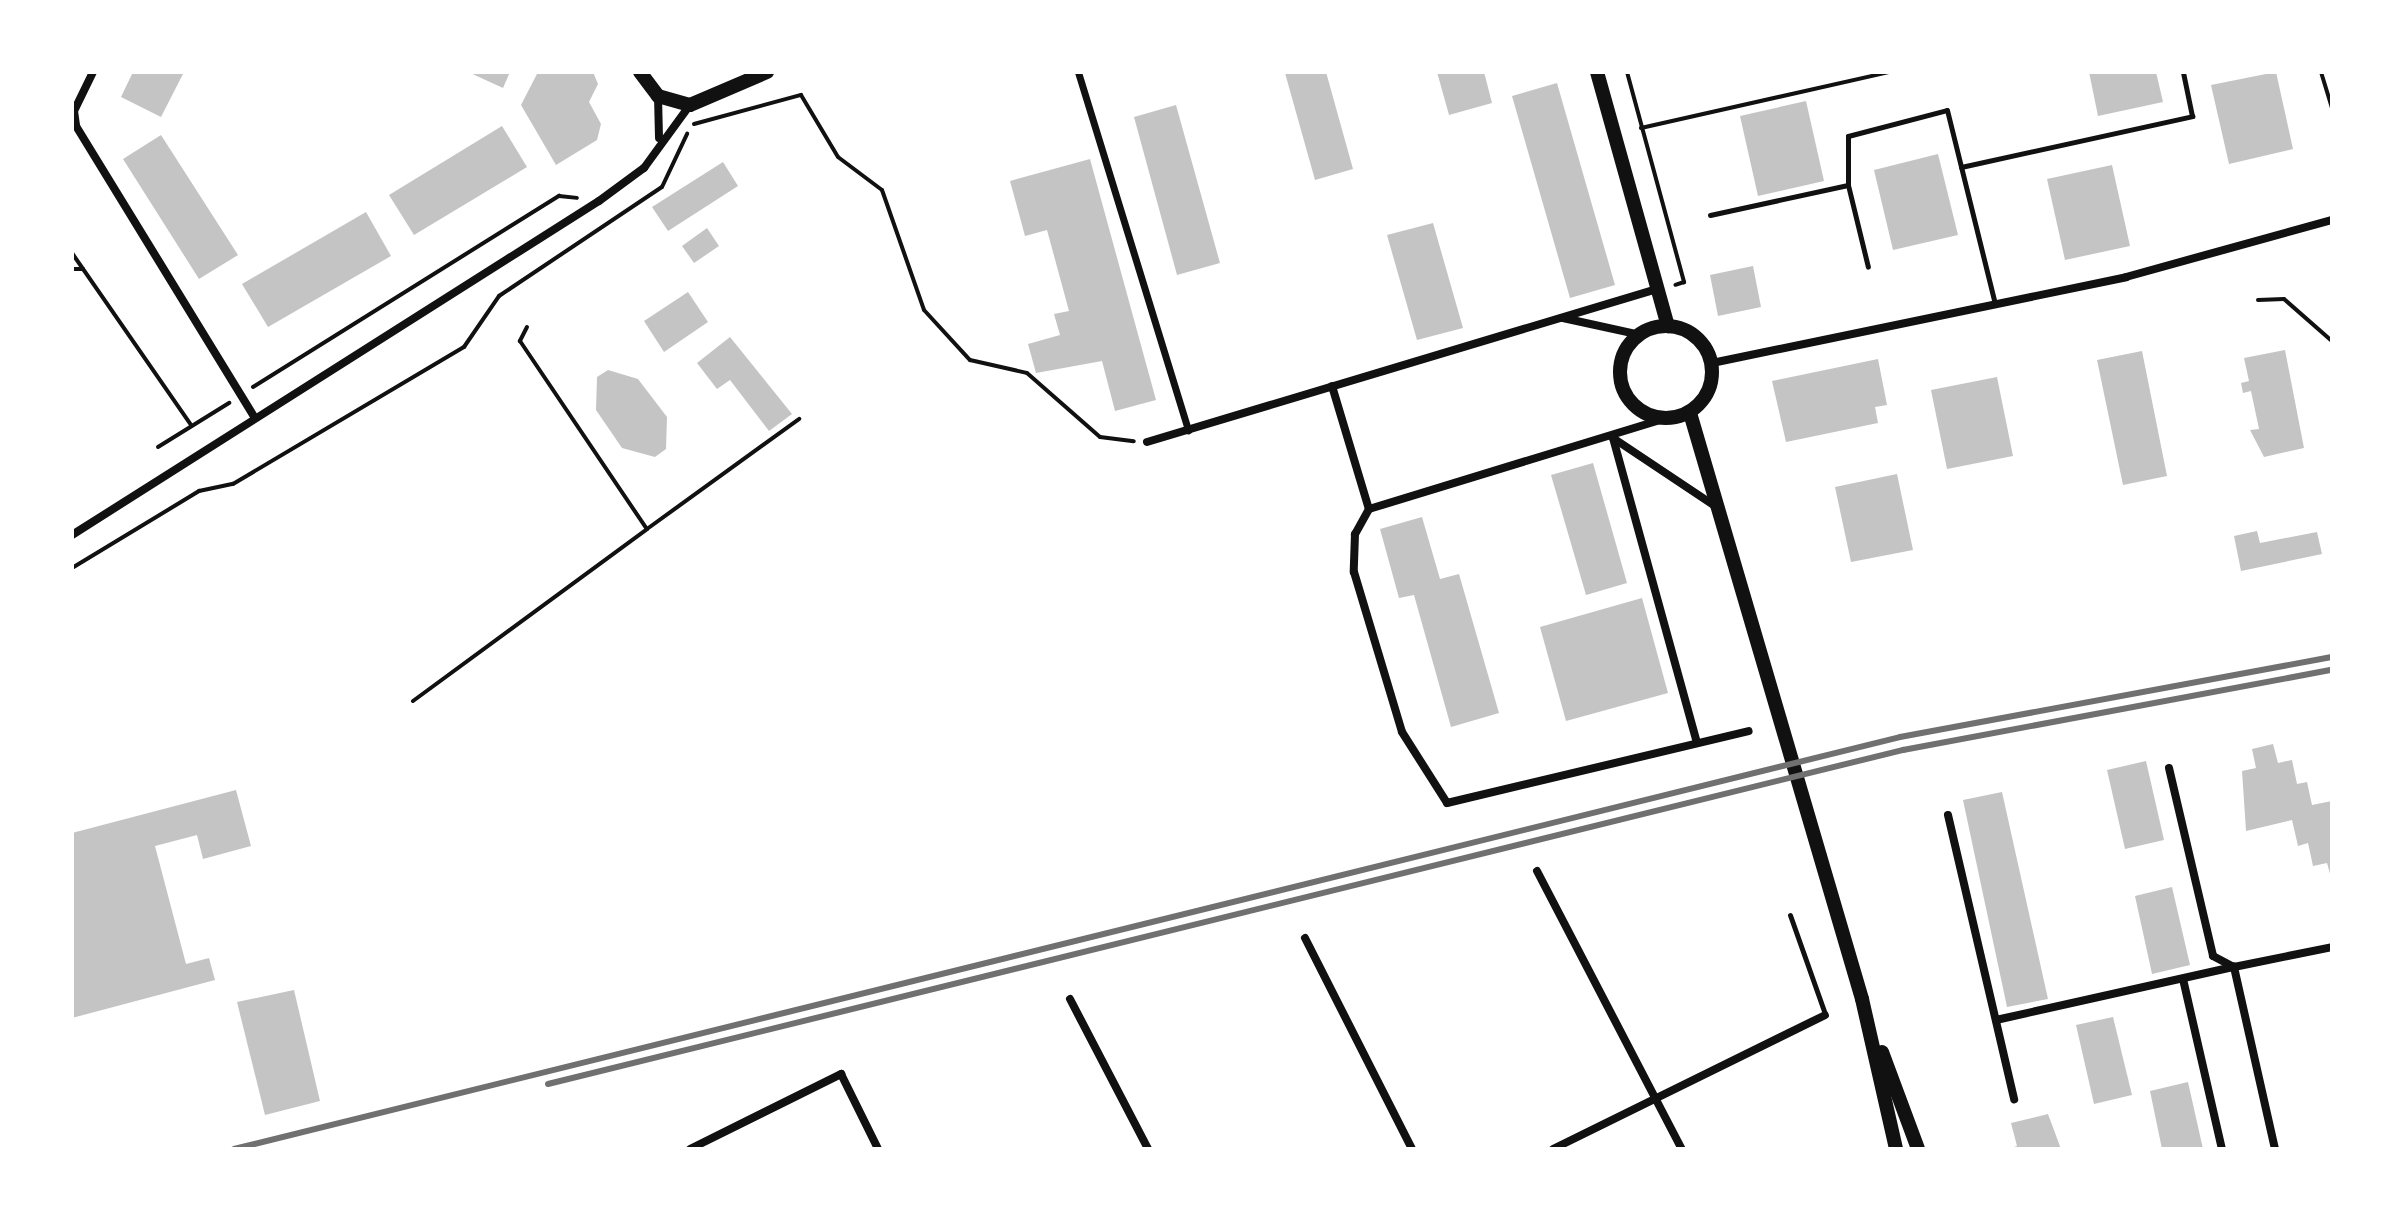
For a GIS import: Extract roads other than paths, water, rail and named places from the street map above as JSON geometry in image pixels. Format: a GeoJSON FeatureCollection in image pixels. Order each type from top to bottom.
{"type":"FeatureCollection","features":[{"type":"Feature","properties":{"kind":"street"},"geometry":{"type":"LineString","coordinates":[[93,72],[74,111],[76,126],[255,418]]}},
{"type":"Feature","properties":{"kind":"street"},"geometry":{"type":"LineString","coordinates":[[640,72],[658,96],[659,138]]}},
{"type":"Feature","properties":{"kind":"street"},"geometry":{"type":"LineString","coordinates":[[658,96],[690,105],[714,99],[737,77],[767,72]]}},
{"type":"Feature","properties":{"kind":"street"},"geometry":{"type":"LineString","coordinates":[[1078,72],[1188,430]]}},
{"type":"Feature","properties":{"kind":"street"},"geometry":{"type":"LineString","coordinates":[[1597,72],[1668,326]]}},
{"type":"Feature","properties":{"kind":"street"},"geometry":{"type":"LineString","coordinates":[[72,535],[599,201],[644,168],[659,138],[690,105]]}},
{"type":"Feature","properties":{"kind":"street"},"geometry":{"type":"LineString","coordinates":[[1712,363],[1995,304],[2332,220]]}},
{"type":"Feature","properties":{"kind":"street"},"geometry":{"type":"LineString","coordinates":[[1147,442],[1657,289]]}},
{"type":"Feature","properties":{"kind":"street"},"geometry":{"type":"LineString","coordinates":[[1562,317],[1640,335],[1668,326],[1692,334],[1712,363],[1712,385],[1690,413],[1369,509],[1355,534],[1354,572],[1402,732],[1447,803],[1749,731]]}},
{"type":"Feature","properties":{"kind":"street"},"geometry":{"type":"LineString","coordinates":[[1640,335],[1623,356],[1620,375],[1626,397],[1663,419]]}},
{"type":"Feature","properties":{"kind":"street"},"geometry":{"type":"LineString","coordinates":[[1332,386],[1369,509]]}},
{"type":"Feature","properties":{"kind":"street"},"geometry":{"type":"LineString","coordinates":[[1690,413],[1763,645],[1862,999],[1896,1149]]}},
{"type":"Feature","properties":{"kind":"street"},"geometry":{"type":"LineString","coordinates":[[1613,438],[1720,509]]}},
{"type":"Feature","properties":{"kind":"street"},"geometry":{"type":"LineString","coordinates":[[1613,438],[1697,743]]}},
{"type":"Feature","properties":{"kind":"street"},"geometry":{"type":"LineString","coordinates":[[2169,768],[2213,956],[2234,967],[2275,1149]]}},
{"type":"Feature","properties":{"kind":"street"},"geometry":{"type":"LineString","coordinates":[[1948,815],[2014,1099]]}},
{"type":"Feature","properties":{"kind":"street"},"geometry":{"type":"LineString","coordinates":[[1537,871],[1682,1149]]}},
{"type":"Feature","properties":{"kind":"street"},"geometry":{"type":"LineString","coordinates":[[1305,938],[1412,1149]]}},
{"type":"Feature","properties":{"kind":"street"},"geometry":{"type":"LineString","coordinates":[[1996,1020],[2332,947]]}},
{"type":"Feature","properties":{"kind":"street"},"geometry":{"type":"LineString","coordinates":[[2183,979],[2222,1149]]}},
{"type":"Feature","properties":{"kind":"street"},"geometry":{"type":"LineString","coordinates":[[1070,999],[1148,1149]]}},
{"type":"Feature","properties":{"kind":"street"},"geometry":{"type":"LineString","coordinates":[[1862,999],[1918,1149]]}},
{"type":"Feature","properties":{"kind":"street"},"geometry":{"type":"LineString","coordinates":[[1553,1149],[1825,1015]]}},
{"type":"Feature","properties":{"kind":"street"},"geometry":{"type":"LineString","coordinates":[[690,1149],[841,1074],[878,1149]]}},
{"type":"Feature","properties":{"kind":"lane"},"geometry":{"type":"LineString","coordinates":[[1961,167],[2192,116],[2183,72]]}},
{"type":"Feature","properties":{"kind":"lane"},"geometry":{"type":"LineString","coordinates":[[1868,267],[1848,185],[1848,136],[1947,110],[1995,304]]}},
{"type":"Feature","properties":{"kind":"lane"},"geometry":{"type":"LineString","coordinates":[[1710,215],[1848,185]]}},
{"type":"Feature","properties":{"kind":"lane"},"geometry":{"type":"LineString","coordinates":[[1790,915],[1825,1015]]}},
{"type":"Feature","properties":{"kind":"railway"},"geometry":{"type":"LineString","coordinates":[[234,1149],[1900,737],[2332,657]]}},
{"type":"Feature","properties":{"kind":"railway"},"geometry":{"type":"LineString","coordinates":[[548,1084],[1903,750],[2332,670]]}}]}
